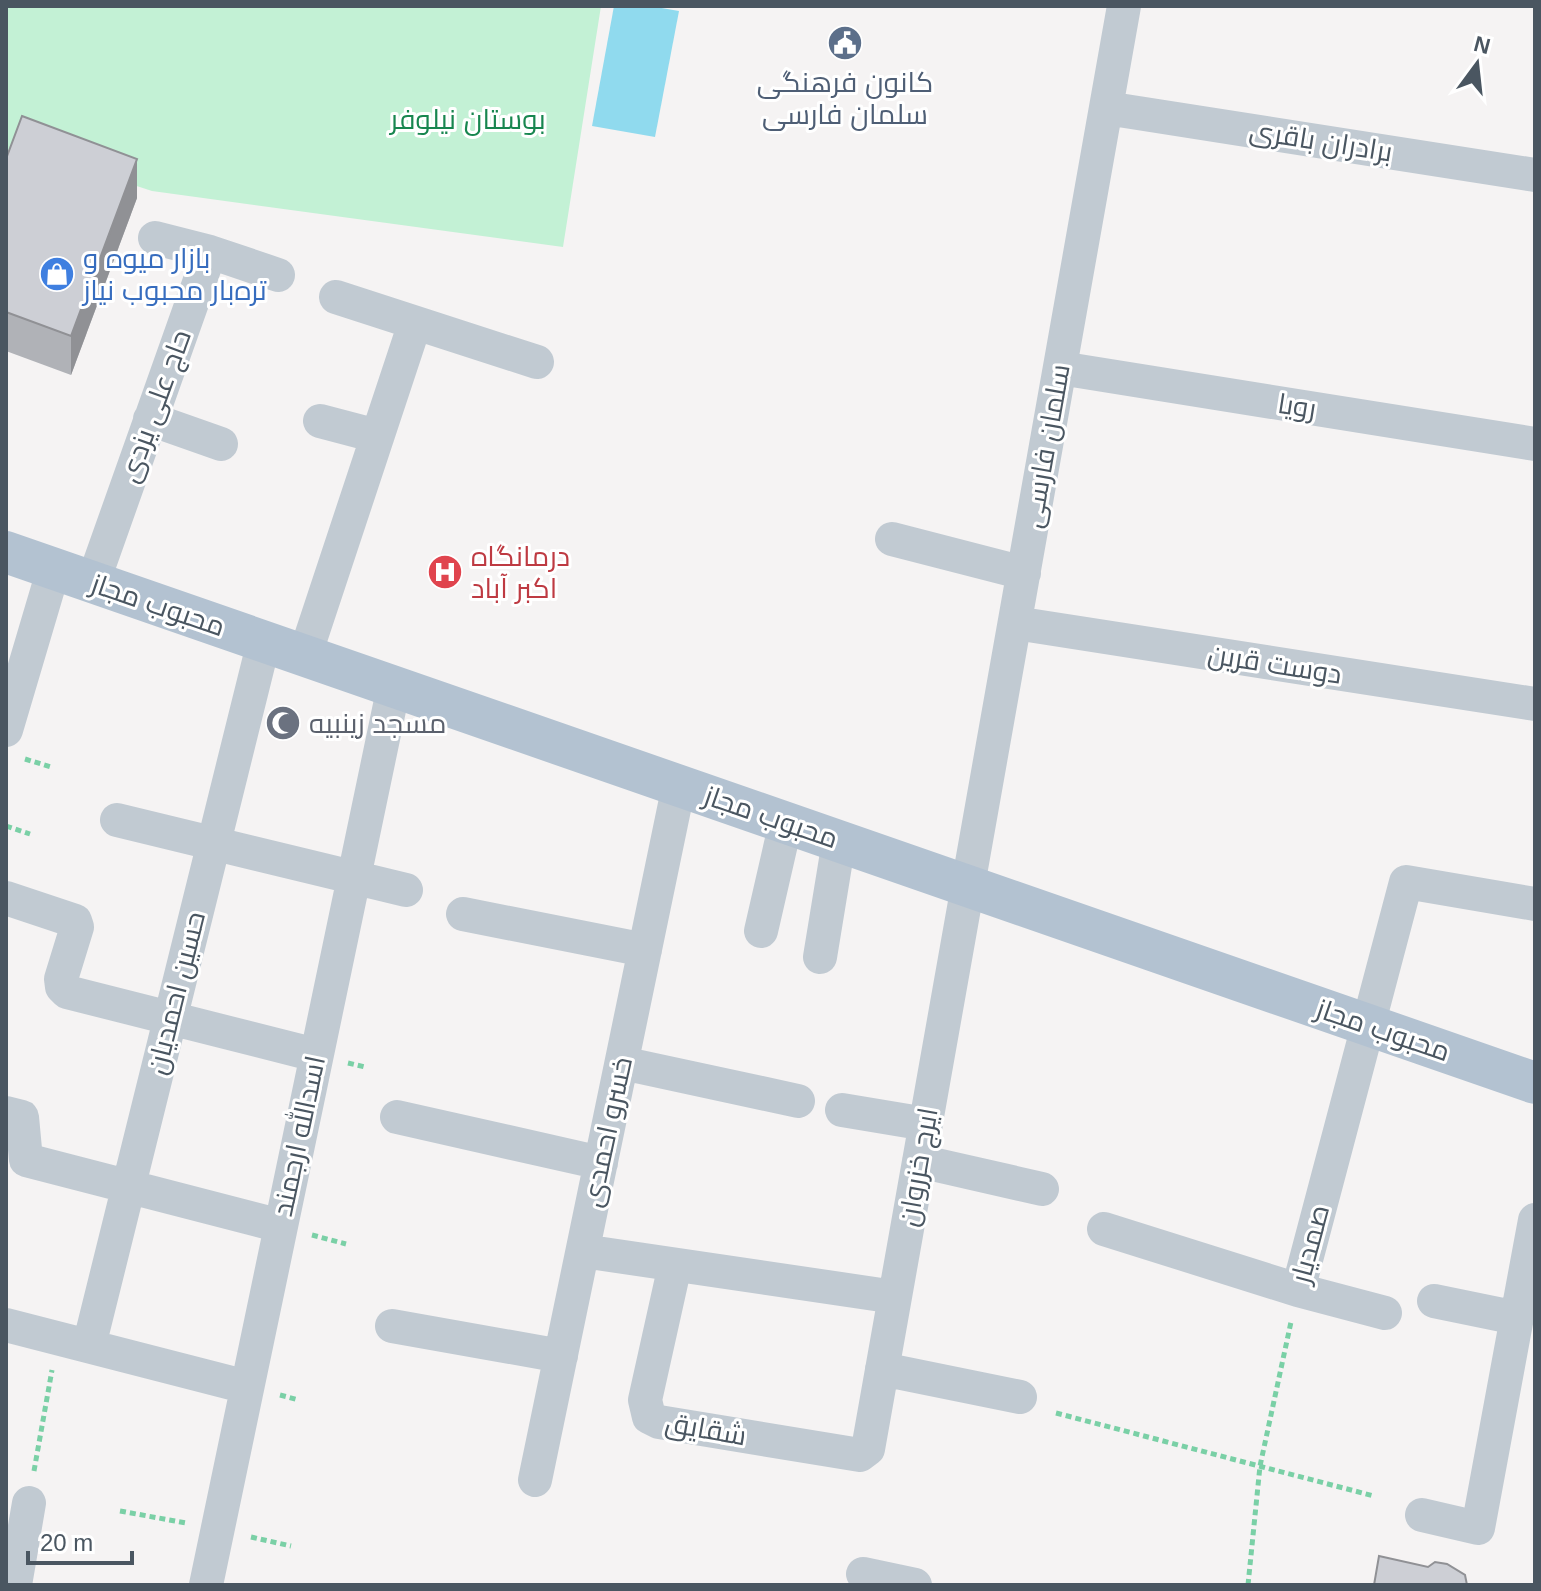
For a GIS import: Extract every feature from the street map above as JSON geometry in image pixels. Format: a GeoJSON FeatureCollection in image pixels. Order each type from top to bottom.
{"type":"FeatureCollection","features":[{"type":"Feature","properties":{"kind":"main road","name":"محبوب مجاز"},"geometry":{"type":"LineString","coordinates":[[6,552],[1535,1083]]}},
{"type":"Feature","properties":{"kind":"street","name":"سلمان فارسی"},"geometry":{"type":"LineString","coordinates":[[968,886],[1124,6]]}},
{"type":"Feature","properties":{"kind":"street","name":"برادران باقری"},"geometry":{"type":"LineString","coordinates":[[1106,108],[1535,175]]}},
{"type":"Feature","properties":{"kind":"street"},"geometry":{"type":"LineString","coordinates":[[155,238],[210,252],[278,275]]}},
{"type":"Feature","properties":{"kind":"street","name":"حاج علی یزدی"},"geometry":{"type":"LineString","coordinates":[[93,582],[210,252]]}},
{"type":"Feature","properties":{"kind":"street"},"geometry":{"type":"LineString","coordinates":[[336,297],[537,362]]}},
{"type":"Feature","properties":{"kind":"street"},"geometry":{"type":"LineString","coordinates":[[305,655],[415,323]]}},
{"type":"Feature","properties":{"kind":"street","name":"رویا"},"geometry":{"type":"LineString","coordinates":[[1060,368],[1535,444]]}},
{"type":"Feature","properties":{"kind":"street"},"geometry":{"type":"LineString","coordinates":[[150,419],[221,444]]}},
{"type":"Feature","properties":{"kind":"street"},"geometry":{"type":"LineString","coordinates":[[320,421],[377,436]]}},
{"type":"Feature","properties":{"kind":"street"},"geometry":{"type":"LineString","coordinates":[[892,539],[1024,573]]}},
{"type":"Feature","properties":{"kind":"street"},"geometry":{"type":"LineString","coordinates":[[14,744],[54,568]]}},
{"type":"Feature","properties":{"kind":"street","name":"دوست قرین"},"geometry":{"type":"LineString","coordinates":[[1015,623],[1535,704]]}},
{"type":"Feature","properties":{"kind":"street","name":"حسین احمدیان"},"geometry":{"type":"LineString","coordinates":[[73,1342],[129,1185],[264,641]]}},
{"type":"Feature","properties":{"kind":"street","name":"اسدالله ارجمند"},"geometry":{"type":"LineString","coordinates":[[206,1585],[394,686]]}},
{"type":"Feature","properties":{"kind":"street","name":"خسرو احمدی"},"geometry":{"type":"LineString","coordinates":[[535,1480],[679,785]]}},
{"type":"Feature","properties":{"kind":"street"},"geometry":{"type":"LineString","coordinates":[[117,820],[406,890]]}},
{"type":"Feature","properties":{"kind":"street"},"geometry":{"type":"LineString","coordinates":[[761,931],[786,822]]}},
{"type":"Feature","properties":{"kind":"street"},"geometry":{"type":"LineString","coordinates":[[820,957],[839,841]]}},
{"type":"Feature","properties":{"kind":"street","name":"صمدیار"},"geometry":{"type":"LineString","coordinates":[[1298,1290],[1406,882],[1535,904]]}},
{"type":"Feature","properties":{"kind":"street","name":"ایرج خزروان"},"geometry":{"type":"LineString","coordinates":[[868,1449],[968,886]]}},
{"type":"Feature","properties":{"kind":"street"},"geometry":{"type":"LineString","coordinates":[[6,898],[75,921],[77,927],[61,979],[62,987],[67,992],[316,1055]]}},
{"type":"Feature","properties":{"kind":"street"},"geometry":{"type":"LineString","coordinates":[[463,914],[645,950]]}},
{"type":"Feature","properties":{"kind":"street"},"geometry":{"type":"LineString","coordinates":[[622,1063],[798,1101]]}},
{"type":"Feature","properties":{"kind":"street"},"geometry":{"type":"LineString","coordinates":[[842,1110],[926,1124]]}},
{"type":"Feature","properties":{"kind":"street"},"geometry":{"type":"LineString","coordinates":[[14,1115],[26,1160],[281,1226]]}},
{"type":"Feature","properties":{"kind":"street"},"geometry":{"type":"LineString","coordinates":[[397,1117],[601,1163]]}},
{"type":"Feature","properties":{"kind":"street"},"geometry":{"type":"LineString","coordinates":[[919,1161],[1042,1189]]}},
{"type":"Feature","properties":{"kind":"street"},"geometry":{"type":"LineString","coordinates":[[1422,1515],[1478,1528],[1535,1220]]}},
{"type":"Feature","properties":{"kind":"street"},"geometry":{"type":"LineString","coordinates":[[1104,1229],[1298,1290],[1385,1313]]}},
{"type":"Feature","properties":{"kind":"street"},"geometry":{"type":"LineString","coordinates":[[583,1251],[895,1297]]}},
{"type":"Feature","properties":{"kind":"street","name":"شقایق"},"geometry":{"type":"LineString","coordinates":[[675,1265],[645,1400],[649,1417],[659,1422],[860,1455],[868,1449]]}},
{"type":"Feature","properties":{"kind":"street"},"geometry":{"type":"LineString","coordinates":[[1434,1301],[1517,1318]]}},
{"type":"Feature","properties":{"kind":"street"},"geometry":{"type":"LineString","coordinates":[[6,1325],[247,1387]]}},
{"type":"Feature","properties":{"kind":"street"},"geometry":{"type":"LineString","coordinates":[[392,1326],[561,1356]]}},
{"type":"Feature","properties":{"kind":"street"},"geometry":{"type":"LineString","coordinates":[[882,1369],[1020,1397]]}},
{"type":"Feature","properties":{"kind":"street"},"geometry":{"type":"LineString","coordinates":[[15,1585],[29,1503]]}},
{"type":"Feature","properties":{"kind":"street"},"geometry":{"type":"LineString","coordinates":[[863,1574],[915,1585]]}},
{"type":"Feature","properties":{"kind":"path"},"geometry":{"type":"LineString","coordinates":[[14,744],[51,767]]}},
{"type":"Feature","properties":{"kind":"path"},"geometry":{"type":"LineString","coordinates":[[6,826],[30,834]]}},
{"type":"Feature","properties":{"kind":"path","name":"صمدیار"},"geometry":{"type":"LineString","coordinates":[[1248,1585],[1260,1466],[1298,1290]]}},
{"type":"Feature","properties":{"kind":"path"},"geometry":{"type":"LineString","coordinates":[[29,1503],[73,1342]]}},
{"type":"Feature","properties":{"kind":"path"},"geometry":{"type":"LineString","coordinates":[[1056,1413],[1374,1496]]}},
{"type":"Feature","properties":{"kind":"path"},"geometry":{"type":"LineString","coordinates":[[120,1511],[217,1529]]}},
{"type":"Feature","properties":{"kind":"green space","name":"بوستان نیلوفر"},"geometry":{"type":"Polygon","coordinates":[[[6,6],[601,6],[563,247],[152,191],[11,145],[6,155],[6,6]]]}},
{"type":"Feature","properties":{"kind":"water"},"geometry":{"type":"Polygon","coordinates":[[[614,6],[650,6],[679,11],[655,137],[592,126],[614,6]]]}},
{"type":"Feature","properties":{"kind":"building","name":"بازار میوه و تره‌بار محبوب نیاز"},"geometry":{"type":"Polygon","coordinates":[[[22,116],[137,159],[71,336],[6,312],[6,159],[22,116]]]}},
{"type":"Feature","properties":{"kind":"building"},"geometry":{"type":"Polygon","coordinates":[[[1379,1556],[1428,1567],[1435,1562],[1447,1564],[1465,1575],[1467,1585],[1374,1585],[1379,1556]]]}},
{"type":"Feature","properties":{"kind":"place","name":"کانون فرهنگی سلمان فارسی"},"geometry":{"type":"Point","coordinates":[845,43]}},
{"type":"Feature","properties":{"kind":"place","name":"بازار میوه و تره‌بار محبوب نیاز"},"geometry":{"type":"Point","coordinates":[57,274]}},
{"type":"Feature","properties":{"kind":"place","name":"درمانگاه اکبر آباد"},"geometry":{"type":"Point","coordinates":[445,572]}},
{"type":"Feature","properties":{"kind":"place","name":"مسجد زینبیه"},"geometry":{"type":"Point","coordinates":[283,723]}}]}
